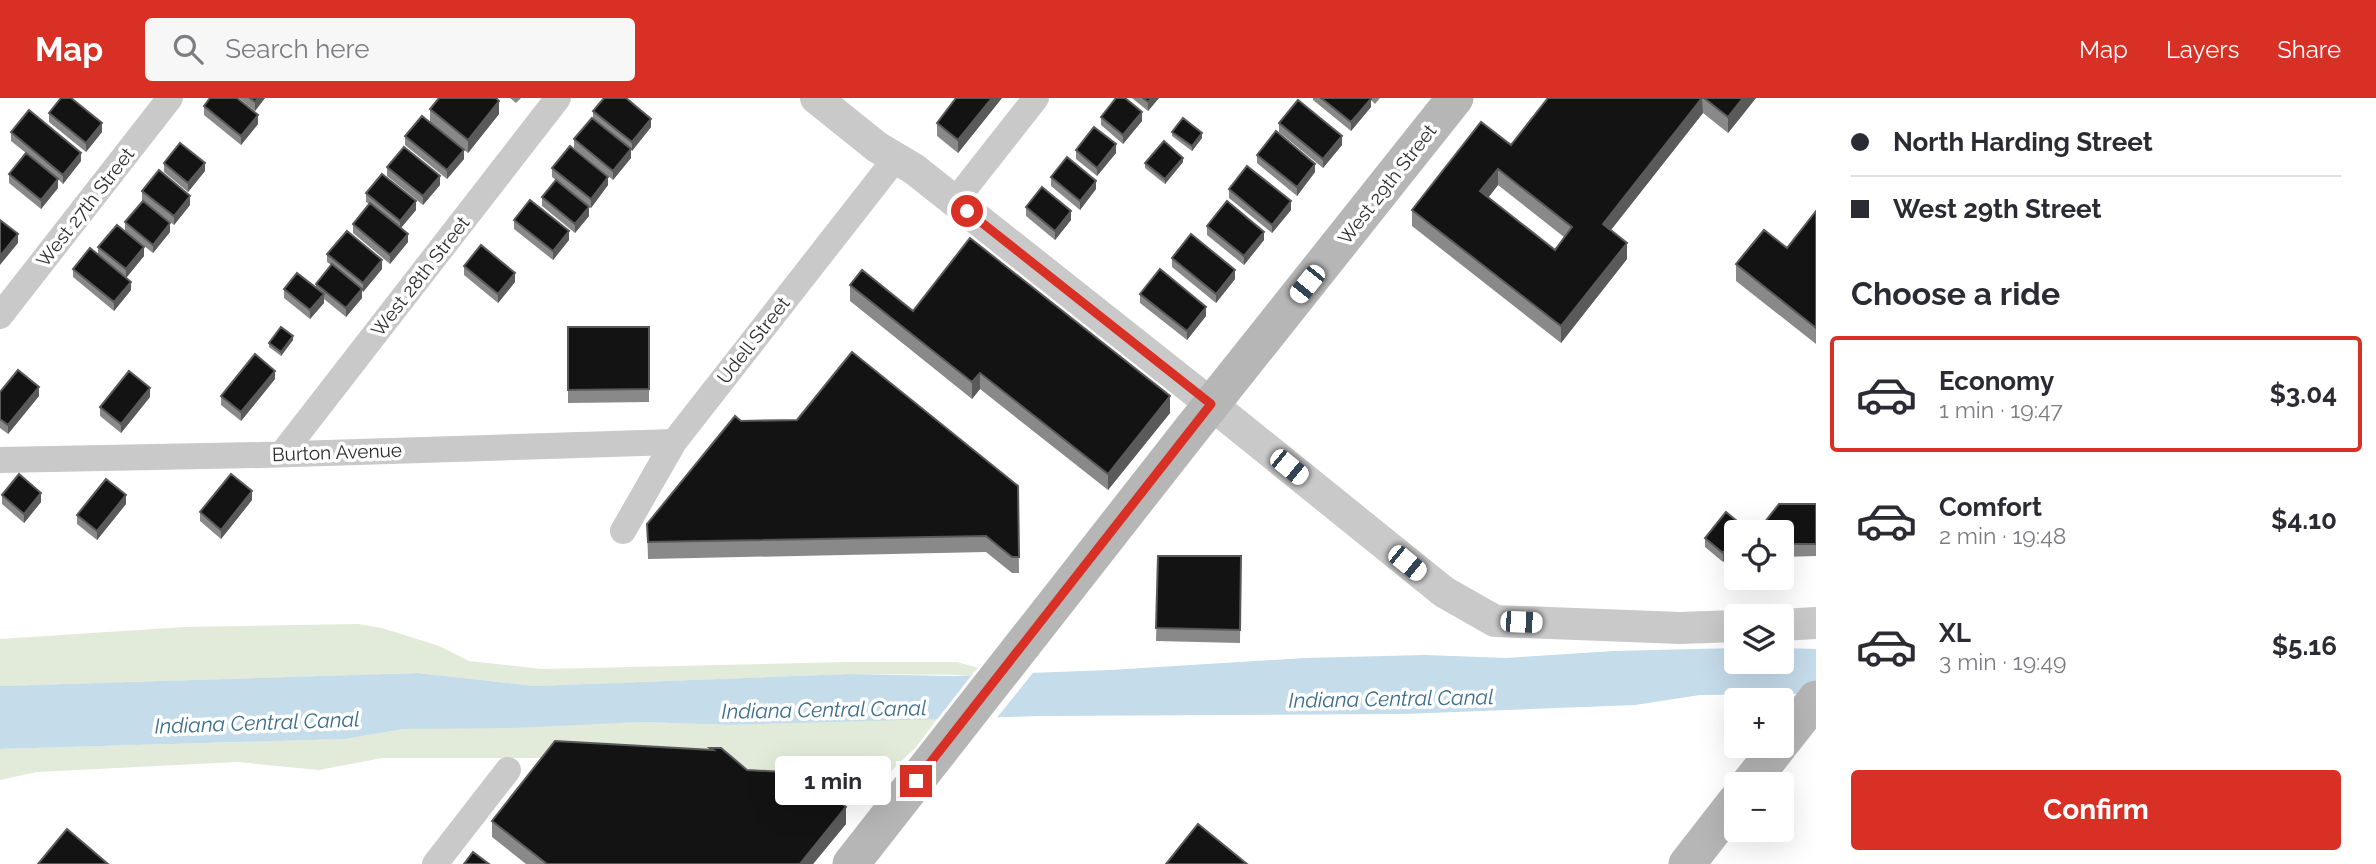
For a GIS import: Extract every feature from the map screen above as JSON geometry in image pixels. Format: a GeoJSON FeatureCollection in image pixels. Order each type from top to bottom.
{"type":"FeatureCollection","features":[{"type":"Feature","properties":{"kind":"main road","name":"West 29th Street"},"geometry":{"type":"LineString","coordinates":[[851,864],[1211,404],[1455,98]]}},
{"type":"Feature","properties":{"kind":"main road"},"geometry":{"type":"LineString","coordinates":[[1794,726],[1816,699]]}},
{"type":"Feature","properties":{"kind":"main road"},"geometry":{"type":"LineString","coordinates":[[1758,772],[1769,758]]}},
{"type":"Feature","properties":{"kind":"main road"},"geometry":{"type":"LineString","coordinates":[[1687,864],[1724,816]]}},
{"type":"Feature","properties":{"kind":"street","name":"West 27th Street"},"geometry":{"type":"LineString","coordinates":[[0,316],[170,98]]}},
{"type":"Feature","properties":{"kind":"street","name":"West 28th Street"},"geometry":{"type":"LineString","coordinates":[[282,454],[558,98]]}},
{"type":"Feature","properties":{"kind":"street"},"geometry":{"type":"LineString","coordinates":[[816,98],[877,147],[914,169],[955,201],[1444,593],[1494,621],[1680,628],[1724,626]]}},
{"type":"Feature","properties":{"kind":"street"},"geometry":{"type":"LineString","coordinates":[[955,201],[1037,98]]}},
{"type":"Feature","properties":{"kind":"street","name":"Udell Street"},"geometry":{"type":"LineString","coordinates":[[623,531],[674,442],[896,158]]}},
{"type":"Feature","properties":{"kind":"street","name":"Burton Avenue"},"geometry":{"type":"LineString","coordinates":[[0,460],[674,442]]}},
{"type":"Feature","properties":{"kind":"street"},"geometry":{"type":"LineString","coordinates":[[1794,625],[1816,624]]}},
{"type":"Feature","properties":{"kind":"street"},"geometry":{"type":"LineString","coordinates":[[435,864],[508,770]]}},
{"type":"Feature","properties":{"kind":"green space"},"geometry":{"type":"Polygon","coordinates":[[[358,624],[382,628],[439,646],[469,661],[542,669],[847,662],[957,662],[978,668],[972,675],[849,674],[534,686],[418,673],[0,686],[0,639],[184,627],[358,624]]]}},
{"type":"Feature","properties":{"kind":"green space"},"geometry":{"type":"Polygon","coordinates":[[[938,718],[916,747],[879,783],[804,789],[557,758],[382,758],[319,770],[237,762],[37,772],[0,780],[0,749],[345,739],[404,729],[641,722],[730,725],[938,718]]]}},
{"type":"Feature","properties":{"kind":"water","name":"Indiana Central Canal"},"geometry":{"type":"Polygon","coordinates":[[[1724,648],[1724,674],[1794,674],[1794,648],[1816,649],[1816,694],[1794,694],[1794,688],[1724,688],[1724,695],[1700,695],[1635,705],[1404,714],[1041,716],[730,725],[641,722],[511,728],[404,729],[345,739],[0,749],[0,686],[418,673],[534,686],[849,674],[953,676],[1305,658],[1425,655],[1506,658],[1614,651],[1724,648]]]}},
{"type":"Feature","properties":{"kind":"pier"},"geometry":{"type":"Polygon","coordinates":[[[1036,669],[995,720],[935,722],[975,671],[1036,669]]]}},
{"type":"Feature","properties":{"kind":"building"},"geometry":{"type":"Polygon","coordinates":[[[61,98],[71,98],[102,123],[86,143],[49,113],[61,98]]]}},
{"type":"Feature","properties":{"kind":"building"},"geometry":{"type":"Polygon","coordinates":[[[210,98],[237,98],[258,115],[241,136],[204,106],[210,98]]]}},
{"type":"Feature","properties":{"kind":"building"},"geometry":{"type":"Polygon","coordinates":[[[439,98],[496,98],[499,101],[468,140],[430,109],[439,98]]]}},
{"type":"Feature","properties":{"kind":"building"},"geometry":{"type":"Polygon","coordinates":[[[604,98],[626,98],[651,119],[632,142],[593,111],[604,98]]]}},
{"type":"Feature","properties":{"kind":"building"},"geometry":{"type":"Polygon","coordinates":[[[956,98],[992,98],[958,140],[937,123],[956,98]]]}},
{"type":"Feature","properties":{"kind":"building"},"geometry":{"type":"Polygon","coordinates":[[[1116,98],[1125,98],[1142,112],[1123,135],[1101,117],[1116,98]]]}},
{"type":"Feature","properties":{"kind":"building"},"geometry":{"type":"Polygon","coordinates":[[[1321,98],[1370,98],[1371,99],[1351,122],[1321,98]]]}},
{"type":"Feature","properties":{"kind":"building"},"geometry":{"type":"Polygon","coordinates":[[[1548,98],[1702,98],[1603,224],[1627,243],[1561,326],[1412,210],[1481,122],[1511,145],[1548,98]],[[1498,169],[1480,191],[1555,250],[1572,227],[1498,169]]]}},
{"type":"Feature","properties":{"kind":"building"},"geometry":{"type":"Polygon","coordinates":[[[1704,98],[1743,98],[1728,117],[1704,98]]]}},
{"type":"Feature","properties":{"kind":"building"},"geometry":{"type":"Polygon","coordinates":[[[1298,100],[1342,136],[1323,159],[1279,123],[1298,100]]]}},
{"type":"Feature","properties":{"kind":"building"},"geometry":{"type":"Polygon","coordinates":[[[29,110],[81,153],[63,175],[11,132],[29,110]]]}},
{"type":"Feature","properties":{"kind":"building"},"geometry":{"type":"Polygon","coordinates":[[[422,116],[464,150],[447,170],[405,136],[422,116]]]}},
{"type":"Feature","properties":{"kind":"building"},"geometry":{"type":"Polygon","coordinates":[[[592,118],[631,149],[613,171],[574,139],[592,118]]]}},
{"type":"Feature","properties":{"kind":"building"},"geometry":{"type":"Polygon","coordinates":[[[1183,118],[1202,133],[1192,146],[1172,132],[1183,118]]]}},
{"type":"Feature","properties":{"kind":"building"},"geometry":{"type":"Polygon","coordinates":[[[1094,127],[1116,144],[1097,168],[1076,150],[1094,127]]]}},
{"type":"Feature","properties":{"kind":"building"},"geometry":{"type":"Polygon","coordinates":[[[1276,131],[1315,164],[1297,187],[1257,155],[1276,131]]]}},
{"type":"Feature","properties":{"kind":"building"},"geometry":{"type":"Polygon","coordinates":[[[1164,141],[1183,158],[1165,179],[1145,163],[1164,141]]]}},
{"type":"Feature","properties":{"kind":"building"},"geometry":{"type":"Polygon","coordinates":[[[180,143],[205,163],[188,183],[164,163],[180,143]]]}},
{"type":"Feature","properties":{"kind":"building"},"geometry":{"type":"Polygon","coordinates":[[[570,146],[608,177],[591,199],[552,168],[570,146]]]}},
{"type":"Feature","properties":{"kind":"building"},"geometry":{"type":"Polygon","coordinates":[[[404,147],[440,176],[423,196],[387,167],[404,147]]]}},
{"type":"Feature","properties":{"kind":"building"},"geometry":{"type":"Polygon","coordinates":[[[26,153],[58,179],[41,200],[9,174],[26,153]]]}},
{"type":"Feature","properties":{"kind":"building"},"geometry":{"type":"Polygon","coordinates":[[[1067,157],[1096,181],[1080,201],[1051,177],[1067,157]]]}},
{"type":"Feature","properties":{"kind":"building"},"geometry":{"type":"Polygon","coordinates":[[[1247,166],[1291,201],[1272,225],[1229,189],[1247,166]]]}},
{"type":"Feature","properties":{"kind":"building"},"geometry":{"type":"Polygon","coordinates":[[[159,170],[190,196],[174,216],[142,191],[159,170]]]}},
{"type":"Feature","properties":{"kind":"building"},"geometry":{"type":"Polygon","coordinates":[[[382,174],[416,201],[400,221],[366,193],[382,174]]]}},
{"type":"Feature","properties":{"kind":"building"},"geometry":{"type":"Polygon","coordinates":[[[556,180],[589,207],[575,224],[542,197],[556,180]]]}},
{"type":"Feature","properties":{"kind":"building"},"geometry":{"type":"Polygon","coordinates":[[[1042,187],[1071,211],[1055,231],[1026,207],[1042,187]]]}},
{"type":"Feature","properties":{"kind":"building"},"geometry":{"type":"Polygon","coordinates":[[[530,200],[569,231],[553,251],[514,220],[530,200]]]}},
{"type":"Feature","properties":{"kind":"building"},"geometry":{"type":"Polygon","coordinates":[[[143,201],[170,223],[153,245],[125,222],[143,201]]]}},
{"type":"Feature","properties":{"kind":"building"},"geometry":{"type":"Polygon","coordinates":[[[1227,201],[1264,232],[1244,256],[1207,226],[1227,201]]]}},
{"type":"Feature","properties":{"kind":"building"},"geometry":{"type":"Polygon","coordinates":[[[370,203],[408,234],[390,255],[353,224],[370,203]]]}},
{"type":"Feature","properties":{"kind":"building"},"geometry":{"type":"Polygon","coordinates":[[[1816,211],[1816,328],[1736,264],[1764,230],[1787,248],[1816,211]]]}},
{"type":"Feature","properties":{"kind":"building"},"geometry":{"type":"Polygon","coordinates":[[[0,220],[18,234],[0,256],[0,220]]]}},
{"type":"Feature","properties":{"kind":"building"},"geometry":{"type":"Polygon","coordinates":[[[117,225],[144,247],[126,269],[98,247],[117,225]]]}},
{"type":"Feature","properties":{"kind":"building"},"geometry":{"type":"Polygon","coordinates":[[[347,231],[382,260],[363,283],[327,254],[347,231]]]}},
{"type":"Feature","properties":{"kind":"building"},"geometry":{"type":"Polygon","coordinates":[[[1191,234],[1235,270],[1216,294],[1172,258],[1191,234]]]}},
{"type":"Feature","properties":{"kind":"building"},"geometry":{"type":"Polygon","coordinates":[[[970,238],[1170,396],[1108,474],[980,373],[972,382],[850,285],[862,270],[913,311],[970,238]]]}},
{"type":"Feature","properties":{"kind":"building"},"geometry":{"type":"Polygon","coordinates":[[[481,245],[515,273],[498,294],[464,266],[481,245]]]}},
{"type":"Feature","properties":{"kind":"building"},"geometry":{"type":"Polygon","coordinates":[[[90,248],[131,282],[114,302],[73,269],[90,248]]]}},
{"type":"Feature","properties":{"kind":"building"},"geometry":{"type":"Polygon","coordinates":[[[332,264],[362,289],[346,308],[316,284],[332,264]]]}},
{"type":"Feature","properties":{"kind":"building"},"geometry":{"type":"Polygon","coordinates":[[[1160,269],[1206,307],[1187,331],[1140,294],[1160,269]]]}},
{"type":"Feature","properties":{"kind":"building"},"geometry":{"type":"Polygon","coordinates":[[[297,273],[324,294],[310,310],[284,289],[297,273]]]}},
{"type":"Feature","properties":{"kind":"building"},"geometry":{"type":"Polygon","coordinates":[[[281,327],[293,336],[281,352],[269,343],[281,327]]]}},
{"type":"Feature","properties":{"kind":"building"},"geometry":{"type":"Polygon","coordinates":[[[568,327],[649,327],[649,389],[568,390],[568,327]]]}},
{"type":"Feature","properties":{"kind":"building"},"geometry":{"type":"Polygon","coordinates":[[[852,352],[1018,486],[1019,557],[1012,557],[986,536],[648,542],[647,524],[735,416],[741,421],[797,420],[852,352]]]}},
{"type":"Feature","properties":{"kind":"building"},"geometry":{"type":"Polygon","coordinates":[[[255,354],[275,371],[241,412],[221,396],[255,354]]]}},
{"type":"Feature","properties":{"kind":"building"},"geometry":{"type":"Polygon","coordinates":[[[18,370],[39,387],[8,425],[0,419],[0,392],[18,370]]]}},
{"type":"Feature","properties":{"kind":"building"},"geometry":{"type":"Polygon","coordinates":[[[129,371],[150,388],[121,424],[100,407],[129,371]]]}},
{"type":"Feature","properties":{"kind":"building"},"geometry":{"type":"Polygon","coordinates":[[[19,474],[41,493],[24,514],[2,495],[19,474]]]}},
{"type":"Feature","properties":{"kind":"building"},"geometry":{"type":"Polygon","coordinates":[[[231,474],[252,491],[221,530],[200,512],[231,474]]]}},
{"type":"Feature","properties":{"kind":"building"},"geometry":{"type":"Polygon","coordinates":[[[106,479],[126,495],[97,531],[77,515],[106,479]]]}},
{"type":"Feature","properties":{"kind":"building"},"geometry":{"type":"Polygon","coordinates":[[[1779,504],[1816,504],[1816,544],[1794,544],[1794,520],[1766,520],[1779,504]]]}},
{"type":"Feature","properties":{"kind":"building"},"geometry":{"type":"Polygon","coordinates":[[[1726,512],[1736,520],[1724,520],[1723,553],[1705,538],[1726,512]]]}},
{"type":"Feature","properties":{"kind":"building"},"geometry":{"type":"Polygon","coordinates":[[[1158,556],[1241,556],[1240,630],[1156,628],[1158,556]]]}},
{"type":"Feature","properties":{"kind":"building"},"geometry":{"type":"Polygon","coordinates":[[[555,741],[713,750],[710,748],[721,748],[747,770],[804,773],[846,807],[800,864],[547,864],[492,821],[555,741]]]}},
{"type":"Feature","properties":{"kind":"building"},"geometry":{"type":"Polygon","coordinates":[[[1198,824],[1247,864],[1166,864],[1198,824]]]}},
{"type":"Feature","properties":{"kind":"building"},"geometry":{"type":"Polygon","coordinates":[[[67,829],[108,864],[38,864],[67,829]]]}},
{"type":"Feature","properties":{"kind":"building"},"geometry":{"type":"Polygon","coordinates":[[[473,852],[489,864],[464,864],[473,852]]]}},
{"type":"Feature","properties":{"kind":"route"},"geometry":{"type":"LineString","coordinates":[[916,781],[1211,404],[967,211]]}}]}
